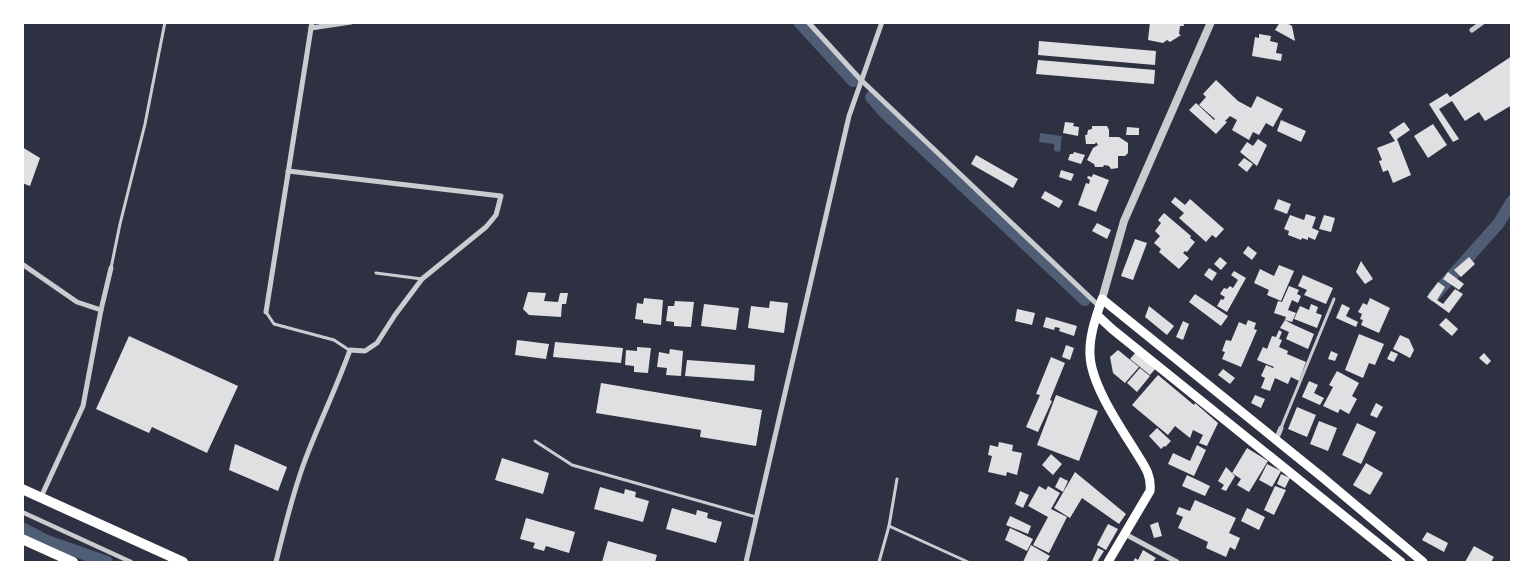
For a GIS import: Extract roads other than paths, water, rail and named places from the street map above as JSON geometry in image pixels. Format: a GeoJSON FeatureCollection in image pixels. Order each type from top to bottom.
{"type":"FeatureCollection","features":[{"type":"Feature","properties":{"kind":"main road"},"geometry":{"type":"LineString","coordinates":[[1100,307],[1276,440],[1423,562]]}},
{"type":"Feature","properties":{"kind":"main road"},"geometry":{"type":"LineString","coordinates":[[1100,307],[1090,340],[1092,368],[1108,407],[1150,477],[1150,492],[1108,562]]}},
{"type":"Feature","properties":{"kind":"main road"},"geometry":{"type":"LineString","coordinates":[[1100,307],[1120,335],[1401,562]]}},
{"type":"Feature","properties":{"kind":"main road"},"geometry":{"type":"LineString","coordinates":[[22,489],[183,562]]}},
{"type":"Feature","properties":{"kind":"main road"},"geometry":{"type":"LineString","coordinates":[[22,539],[73,562]]}},
{"type":"Feature","properties":{"kind":"street"},"geometry":{"type":"LineString","coordinates":[[266,312],[311,25],[351,22]]}},
{"type":"Feature","properties":{"kind":"street"},"geometry":{"type":"LineString","coordinates":[[808,22],[861,80],[1100,307],[1124,221],[1211,22]]}},
{"type":"Feature","properties":{"kind":"street"},"geometry":{"type":"LineString","coordinates":[[746,562],[849,116],[882,22]]}},
{"type":"Feature","properties":{"kind":"street"},"geometry":{"type":"LineString","coordinates":[[1472,30],[1483,22]]}},
{"type":"Feature","properties":{"kind":"street"},"geometry":{"type":"LineString","coordinates":[[276,562],[290,505],[304,462],[350,350],[365,351],[377,343],[422,279],[486,227],[496,215],[501,196],[288,171]]}},
{"type":"Feature","properties":{"kind":"street"},"geometry":{"type":"LineString","coordinates":[[22,264],[77,302],[101,310]]}},
{"type":"Feature","properties":{"kind":"street"},"geometry":{"type":"LineString","coordinates":[[40,498],[83,406],[111,268]]}},
{"type":"Feature","properties":{"kind":"street"},"geometry":{"type":"LineString","coordinates":[[1276,440],[1281,428]]}},
{"type":"Feature","properties":{"kind":"street"},"geometry":{"type":"LineString","coordinates":[[22,512],[131,562]]}},
{"type":"Feature","properties":{"kind":"street"},"geometry":{"type":"LineString","coordinates":[[1126,534],[1177,562]]}},
{"type":"Feature","properties":{"kind":"lane"},"geometry":{"type":"LineString","coordinates":[[111,268],[165,22]]}},
{"type":"Feature","properties":{"kind":"lane"},"geometry":{"type":"LineString","coordinates":[[376,273],[422,279]]}},
{"type":"Feature","properties":{"kind":"lane"},"geometry":{"type":"LineString","coordinates":[[1281,428],[1334,299]]}},
{"type":"Feature","properties":{"kind":"lane"},"geometry":{"type":"LineString","coordinates":[[266,312],[274,324],[334,340],[350,350]]}},
{"type":"Feature","properties":{"kind":"lane"},"geometry":{"type":"LineString","coordinates":[[535,441],[572,465],[756,517]]}},
{"type":"Feature","properties":{"kind":"lane"},"geometry":{"type":"LineString","coordinates":[[879,562],[889,526],[897,479]]}},
{"type":"Feature","properties":{"kind":"lane"},"geometry":{"type":"LineString","coordinates":[[889,526],[968,562]]}},
{"type":"Feature","properties":{"kind":"water"},"geometry":{"type":"Polygon","coordinates":[[[1040,133],[1062,136],[1060,152],[1054,151],[1054,144],[1039,142],[1040,133]]]}},
{"type":"Feature","properties":{"kind":"waterway"},"geometry":{"type":"LineString","coordinates":[[799,22],[853,81]]}},
{"type":"Feature","properties":{"kind":"waterway"},"geometry":{"type":"LineString","coordinates":[[871,97],[884,112],[1085,300]]}},
{"type":"Feature","properties":{"kind":"waterway"},"geometry":{"type":"LineString","coordinates":[[1434,296],[1499,223],[1512,201]]}},
{"type":"Feature","properties":{"kind":"waterway"},"geometry":{"type":"LineString","coordinates":[[22,528],[47,541],[107,562]]}}]}
